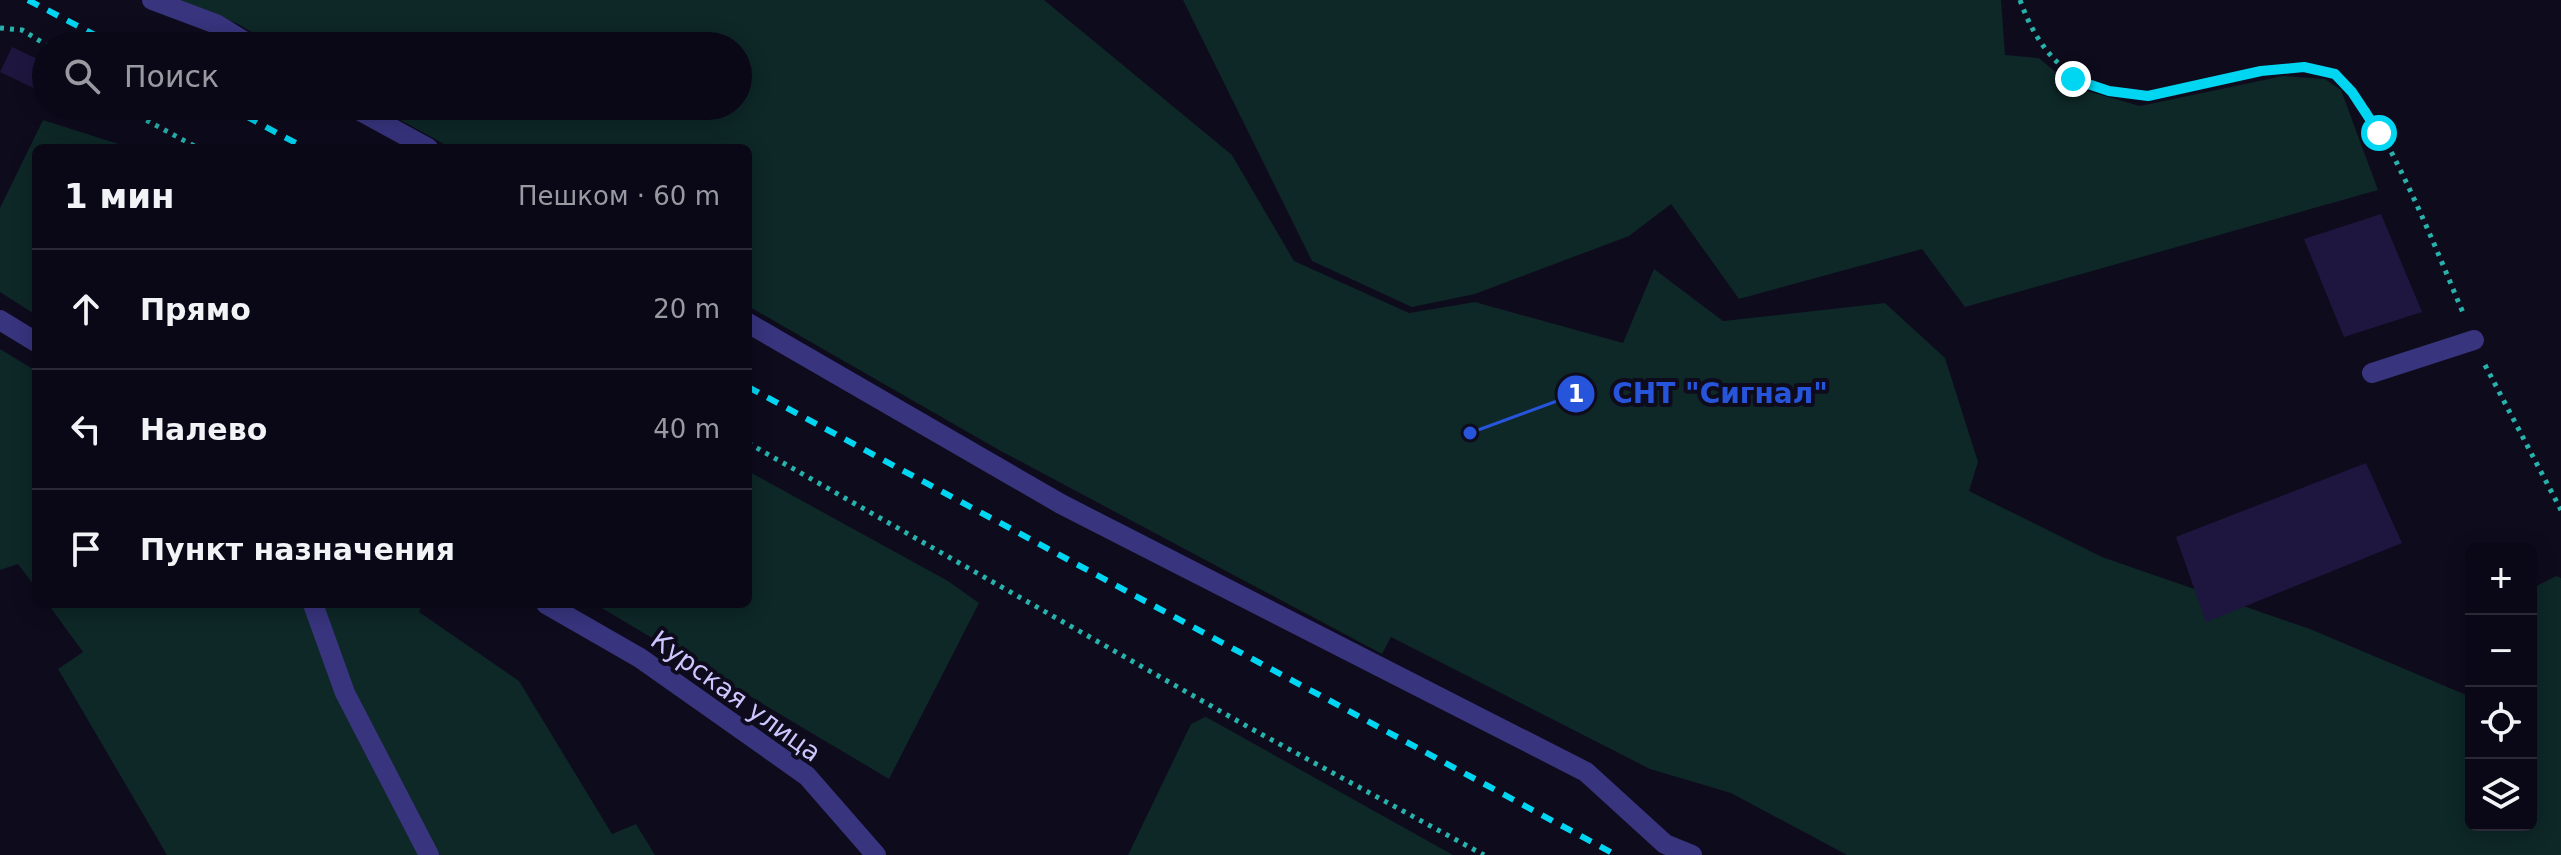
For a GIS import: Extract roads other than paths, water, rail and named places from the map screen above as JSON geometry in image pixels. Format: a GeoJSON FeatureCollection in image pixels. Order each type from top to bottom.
{"type":"FeatureCollection","features":[{"type":"Feature","properties":{"kind":"street"},"geometry":{"type":"LineString","coordinates":[[152,0],[229,32]]}},
{"type":"Feature","properties":{"kind":"street"},"geometry":{"type":"LineString","coordinates":[[377,120],[421,144]]}},
{"type":"Feature","properties":{"kind":"street"},"geometry":{"type":"LineString","coordinates":[[0,320],[32,340]]}},
{"type":"Feature","properties":{"kind":"street"},"geometry":{"type":"LineString","coordinates":[[752,325],[1061,504],[1586,772],[1665,844],[1692,855]]}},
{"type":"Feature","properties":{"kind":"street"},"geometry":{"type":"LineString","coordinates":[[2372,373],[2474,340]]}},
{"type":"Feature","properties":{"kind":"street"},"geometry":{"type":"LineString","coordinates":[[314,608],[345,693],[429,855]]}},
{"type":"Feature","properties":{"kind":"street","name":"Курская улица"},"geometry":{"type":"LineString","coordinates":[[553,608],[640,658],[807,776],[876,855]]}},
{"type":"Feature","properties":{"kind":"railway"},"geometry":{"type":"LineString","coordinates":[[28,0],[89,32]]}},
{"type":"Feature","properties":{"kind":"railway"},"geometry":{"type":"LineString","coordinates":[[253,120],[298,144]]}},
{"type":"Feature","properties":{"kind":"railway"},"geometry":{"type":"LineString","coordinates":[[752,389],[1616,855]]}},
{"type":"Feature","properties":{"kind":"place","name":"СНТ \"Сигнал\""},"geometry":{"type":"Point","coordinates":[1470,433]}}]}
